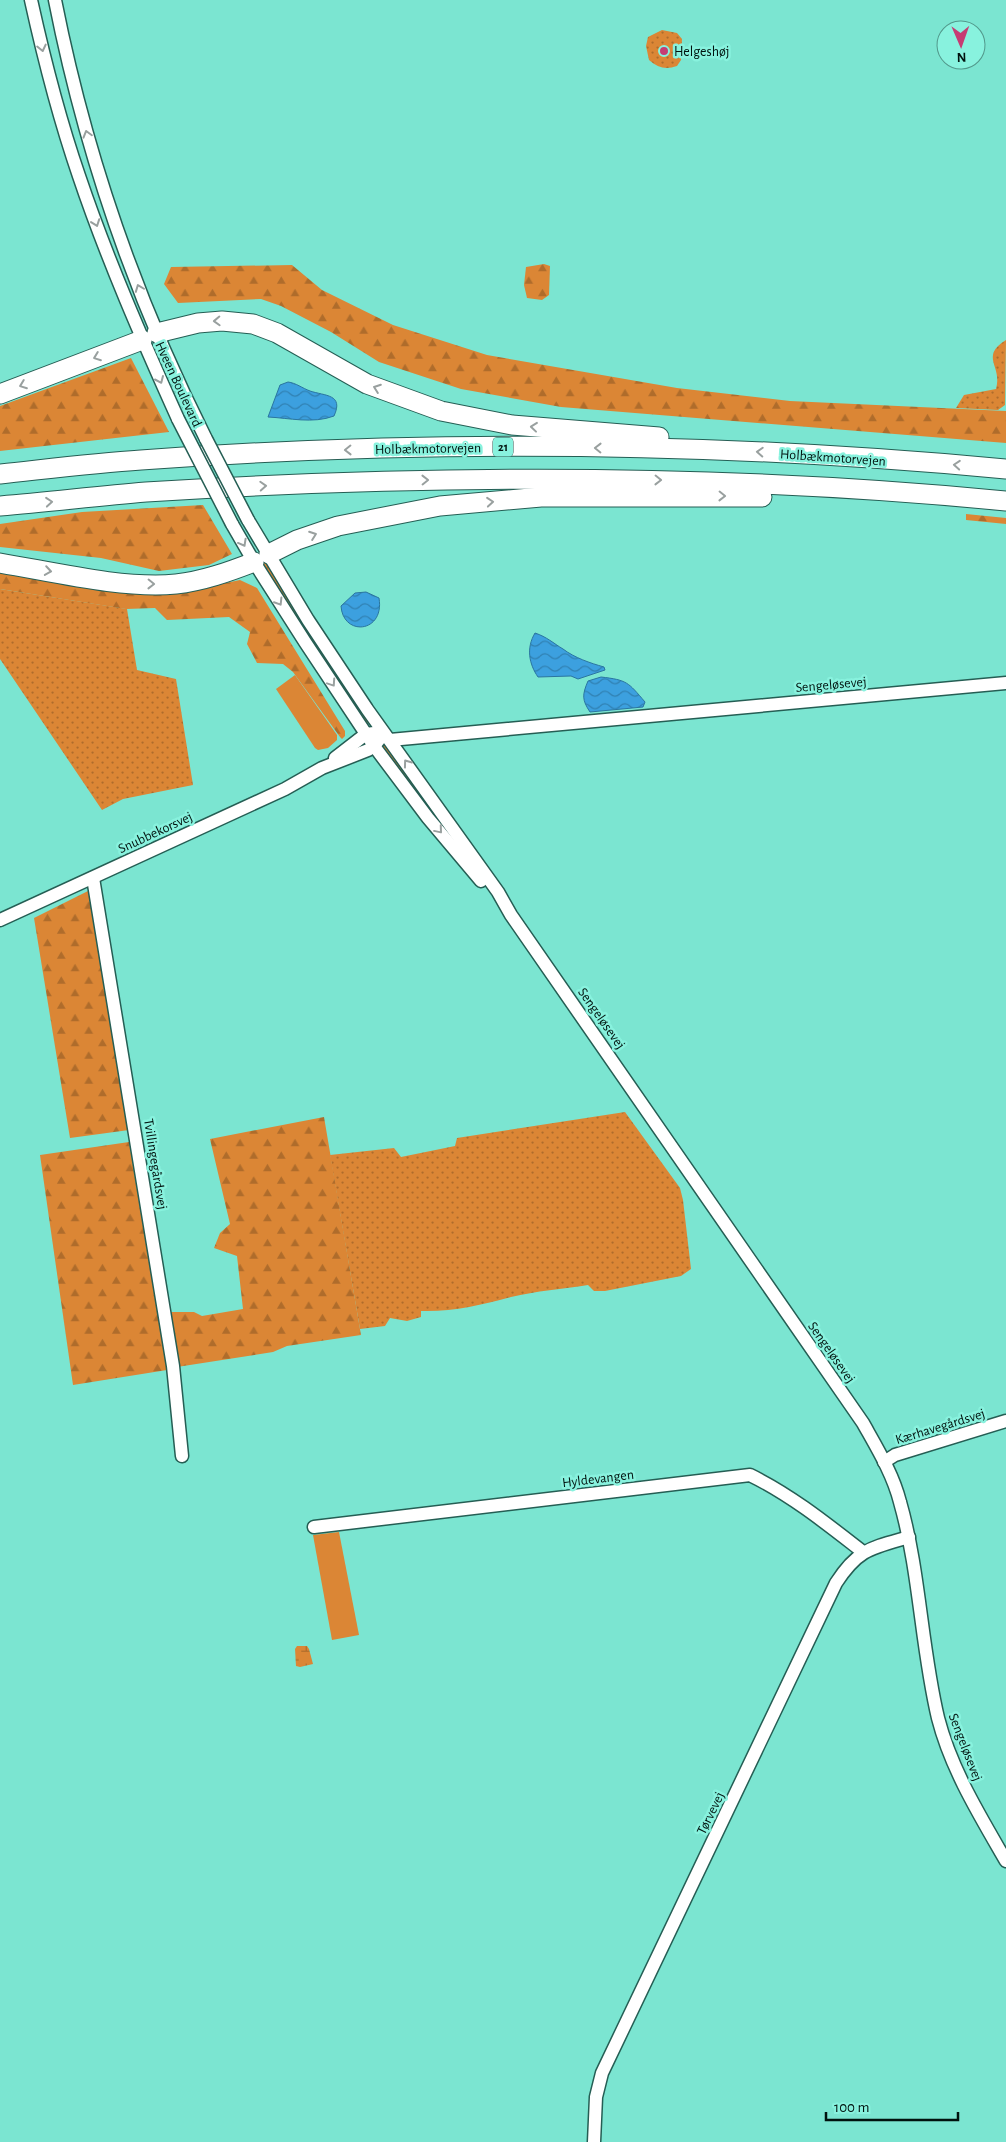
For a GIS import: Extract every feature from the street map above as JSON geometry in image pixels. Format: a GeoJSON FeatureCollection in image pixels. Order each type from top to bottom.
{"type":"FeatureCollection","features":[{"type":"Feature","properties":{"kind":"highway"},"geometry":{"type":"LineString","coordinates":[[0,394],[150,337],[198,323],[222,320],[253,324],[277,334],[367,384],[441,411],[512,425],[662,437],[685,449]]}},
{"type":"Feature","properties":{"kind":"highway","name":"Holbækmotorvejen"},"geometry":{"type":"LineString","coordinates":[[0,474],[140,460],[327,450],[532,447],[685,449],[1006,469]]}},
{"type":"Feature","properties":{"kind":"highway"},"geometry":{"type":"LineString","coordinates":[[0,506],[143,492],[331,482],[541,478],[681,481],[837,488],[1006,501]]}},
{"type":"Feature","properties":{"kind":"highway"},"geometry":{"type":"LineString","coordinates":[[0,563],[103,580],[150,585],[176,584],[201,580],[261,558],[297,540],[338,526],[440,506],[541,498],[661,496],[781,498],[837,488]]}},
{"type":"Feature","properties":{"kind":"street","name":"Hveen Boulevard"},"geometry":{"type":"LineString","coordinates":[[31,0],[52,88],[72,154],[104,246],[150,337],[196,418],[248,520],[261,558],[374,746]]}},
{"type":"Feature","properties":{"kind":"street","name":"Hveen Boulevard"},"geometry":{"type":"LineString","coordinates":[[55,0],[68,63],[90,143],[150,337],[178,419],[232,524],[261,558],[308,620],[387,735]]}},
{"type":"Feature","properties":{"kind":"street","name":"Sengeløsevej"},"geometry":{"type":"LineString","coordinates":[[387,735],[1006,683]]}},
{"type":"Feature","properties":{"kind":"street","name":"Snubbekorsvej"},"geometry":{"type":"LineString","coordinates":[[322,768],[366,734],[387,735]]}},
{"type":"Feature","properties":{"kind":"street","name":"Sengeløsevej"},"geometry":{"type":"LineString","coordinates":[[387,735],[498,892],[511,915],[863,1423],[884,1462],[900,1500],[909,1538],[938,1719],[949,1752],[970,1800],[1006,1861]]}},
{"type":"Feature","properties":{"kind":"street"},"geometry":{"type":"LineString","coordinates":[[374,746],[387,735]]}},
{"type":"Feature","properties":{"kind":"street","name":"Snubbekorsvej"},"geometry":{"type":"LineString","coordinates":[[0,920],[285,789],[322,768],[374,746]]}},
{"type":"Feature","properties":{"kind":"street","name":"Sengeløsevej"},"geometry":{"type":"LineString","coordinates":[[374,746],[428,818],[511,915]]}},
{"type":"Feature","properties":{"kind":"street","name":"Tvillingegårdsvej"},"geometry":{"type":"LineString","coordinates":[[93,878],[173,1366],[182,1456]]}},
{"type":"Feature","properties":{"kind":"street","name":"Kærhavegårdsvej"},"geometry":{"type":"LineString","coordinates":[[884,1462],[895,1455],[1006,1421]]}},
{"type":"Feature","properties":{"kind":"street","name":"Hyldevangen"},"geometry":{"type":"LineString","coordinates":[[314,1527],[750,1475],[767,1483],[825,1522],[863,1552]]}},
{"type":"Feature","properties":{"kind":"street","name":"Tørvevej"},"geometry":{"type":"LineString","coordinates":[[594,2142],[596,2098],[602,2073],[836,1583],[848,1564],[863,1552],[909,1538]]}},
{"type":"Feature","properties":{"kind":"green space","name":"Helgeshøj"},"geometry":{"type":"Polygon","coordinates":[[[662,30],[677,33],[682,39],[681,60],[677,66],[662,68],[649,60],[646,46],[648,37],[662,30]]]}},
{"type":"Feature","properties":{"kind":"green space"},"geometry":{"type":"Polygon","coordinates":[[[544,264],[550,266],[549,295],[542,300],[527,298],[524,285],[526,267],[544,264]]]}},
{"type":"Feature","properties":{"kind":"green space"},"geometry":{"type":"Polygon","coordinates":[[[292,265],[322,290],[393,325],[487,355],[677,388],[790,401],[1006,411],[1006,443],[561,407],[461,389],[379,362],[331,332],[281,306],[261,299],[178,303],[164,284],[171,267],[292,265]]]}},
{"type":"Feature","properties":{"kind":"green space"},"geometry":{"type":"Polygon","coordinates":[[[1006,340],[1005,405],[998,410],[956,408],[964,395],[996,389],[997,374],[993,357],[994,352],[1006,340]]]}},
{"type":"Feature","properties":{"kind":"green space"},"geometry":{"type":"Polygon","coordinates":[[[131,358],[169,432],[0,451],[0,406],[131,358]]]}},
{"type":"Feature","properties":{"kind":"green space"},"geometry":{"type":"Polygon","coordinates":[[[203,505],[232,554],[209,565],[159,571],[101,558],[0,547],[0,524],[82,512],[203,505]]]}},
{"type":"Feature","properties":{"kind":"green space"},"geometry":{"type":"Polygon","coordinates":[[[966,514],[1006,518],[1006,524],[966,520],[966,514]]]}},
{"type":"Feature","properties":{"kind":"green space"},"geometry":{"type":"Polygon","coordinates":[[[266,559],[360,704],[368,723],[366,725],[261,565],[266,559]]]}},
{"type":"Feature","properties":{"kind":"green space"},"geometry":{"type":"Polygon","coordinates":[[[0,573],[192,590],[240,580],[257,588],[345,731],[345,736],[342,739],[340,737],[293,672],[283,664],[257,663],[247,644],[250,632],[229,617],[167,620],[155,608],[126,609],[0,589],[0,573]]]}},
{"type":"Feature","properties":{"kind":"green space"},"geometry":{"type":"Polygon","coordinates":[[[0,589],[127,609],[137,670],[176,679],[193,785],[123,799],[102,810],[0,659],[0,589]]]}},
{"type":"Feature","properties":{"kind":"green space"},"geometry":{"type":"Polygon","coordinates":[[[295,675],[337,735],[337,740],[328,748],[318,750],[315,748],[276,689],[295,675]]]}},
{"type":"Feature","properties":{"kind":"green space"},"geometry":{"type":"Polygon","coordinates":[[[383,743],[387,745],[491,889],[381,748],[383,743]]]}},
{"type":"Feature","properties":{"kind":"green space"},"geometry":{"type":"Polygon","coordinates":[[[88,891],[129,1130],[70,1138],[34,918],[88,891]]]}},
{"type":"Feature","properties":{"kind":"green space"},"geometry":{"type":"Polygon","coordinates":[[[625,1112],[680,1188],[691,1269],[681,1276],[605,1291],[594,1291],[588,1285],[520,1295],[467,1307],[421,1311],[421,1317],[407,1321],[390,1318],[385,1326],[360,1329],[330,1155],[394,1148],[401,1157],[455,1146],[457,1138],[625,1112]]]}},
{"type":"Feature","properties":{"kind":"green space"},"geometry":{"type":"Polygon","coordinates":[[[324,1117],[361,1335],[287,1346],[273,1352],[177,1367],[168,1312],[194,1312],[202,1316],[243,1309],[237,1256],[214,1248],[220,1233],[230,1224],[210,1139],[324,1117]]]}},
{"type":"Feature","properties":{"kind":"green space"},"geometry":{"type":"Polygon","coordinates":[[[129,1142],[167,1370],[73,1385],[40,1155],[129,1142]]]}},
{"type":"Feature","properties":{"kind":"green space"},"geometry":{"type":"Polygon","coordinates":[[[339,1532],[359,1635],[332,1640],[313,1535],[339,1532]]]}},
{"type":"Feature","properties":{"kind":"green space"},"geometry":{"type":"Polygon","coordinates":[[[297,1646],[307,1646],[313,1664],[296,1666],[295,1649],[297,1646]]]}},
{"type":"Feature","properties":{"kind":"water"},"geometry":{"type":"Polygon","coordinates":[[[288,382],[331,397],[337,404],[334,416],[318,420],[268,417],[280,385],[288,382]]]}},
{"type":"Feature","properties":{"kind":"water"},"geometry":{"type":"Polygon","coordinates":[[[366,592],[379,598],[379,610],[376,618],[370,624],[363,627],[355,626],[349,623],[343,616],[341,606],[355,593],[366,592]]]}},
{"type":"Feature","properties":{"kind":"water"},"geometry":{"type":"Polygon","coordinates":[[[535,633],[578,658],[604,667],[605,670],[578,679],[571,676],[538,677],[532,667],[530,656],[530,644],[535,633]]]}},
{"type":"Feature","properties":{"kind":"water"},"geometry":{"type":"Polygon","coordinates":[[[601,677],[616,679],[626,683],[645,702],[643,707],[590,712],[584,701],[585,690],[588,681],[601,677]]]}},
{"type":"Feature","properties":{"kind":"place","name":"Helgeshøj"},"geometry":{"type":"Point","coordinates":[664,51]}}]}
